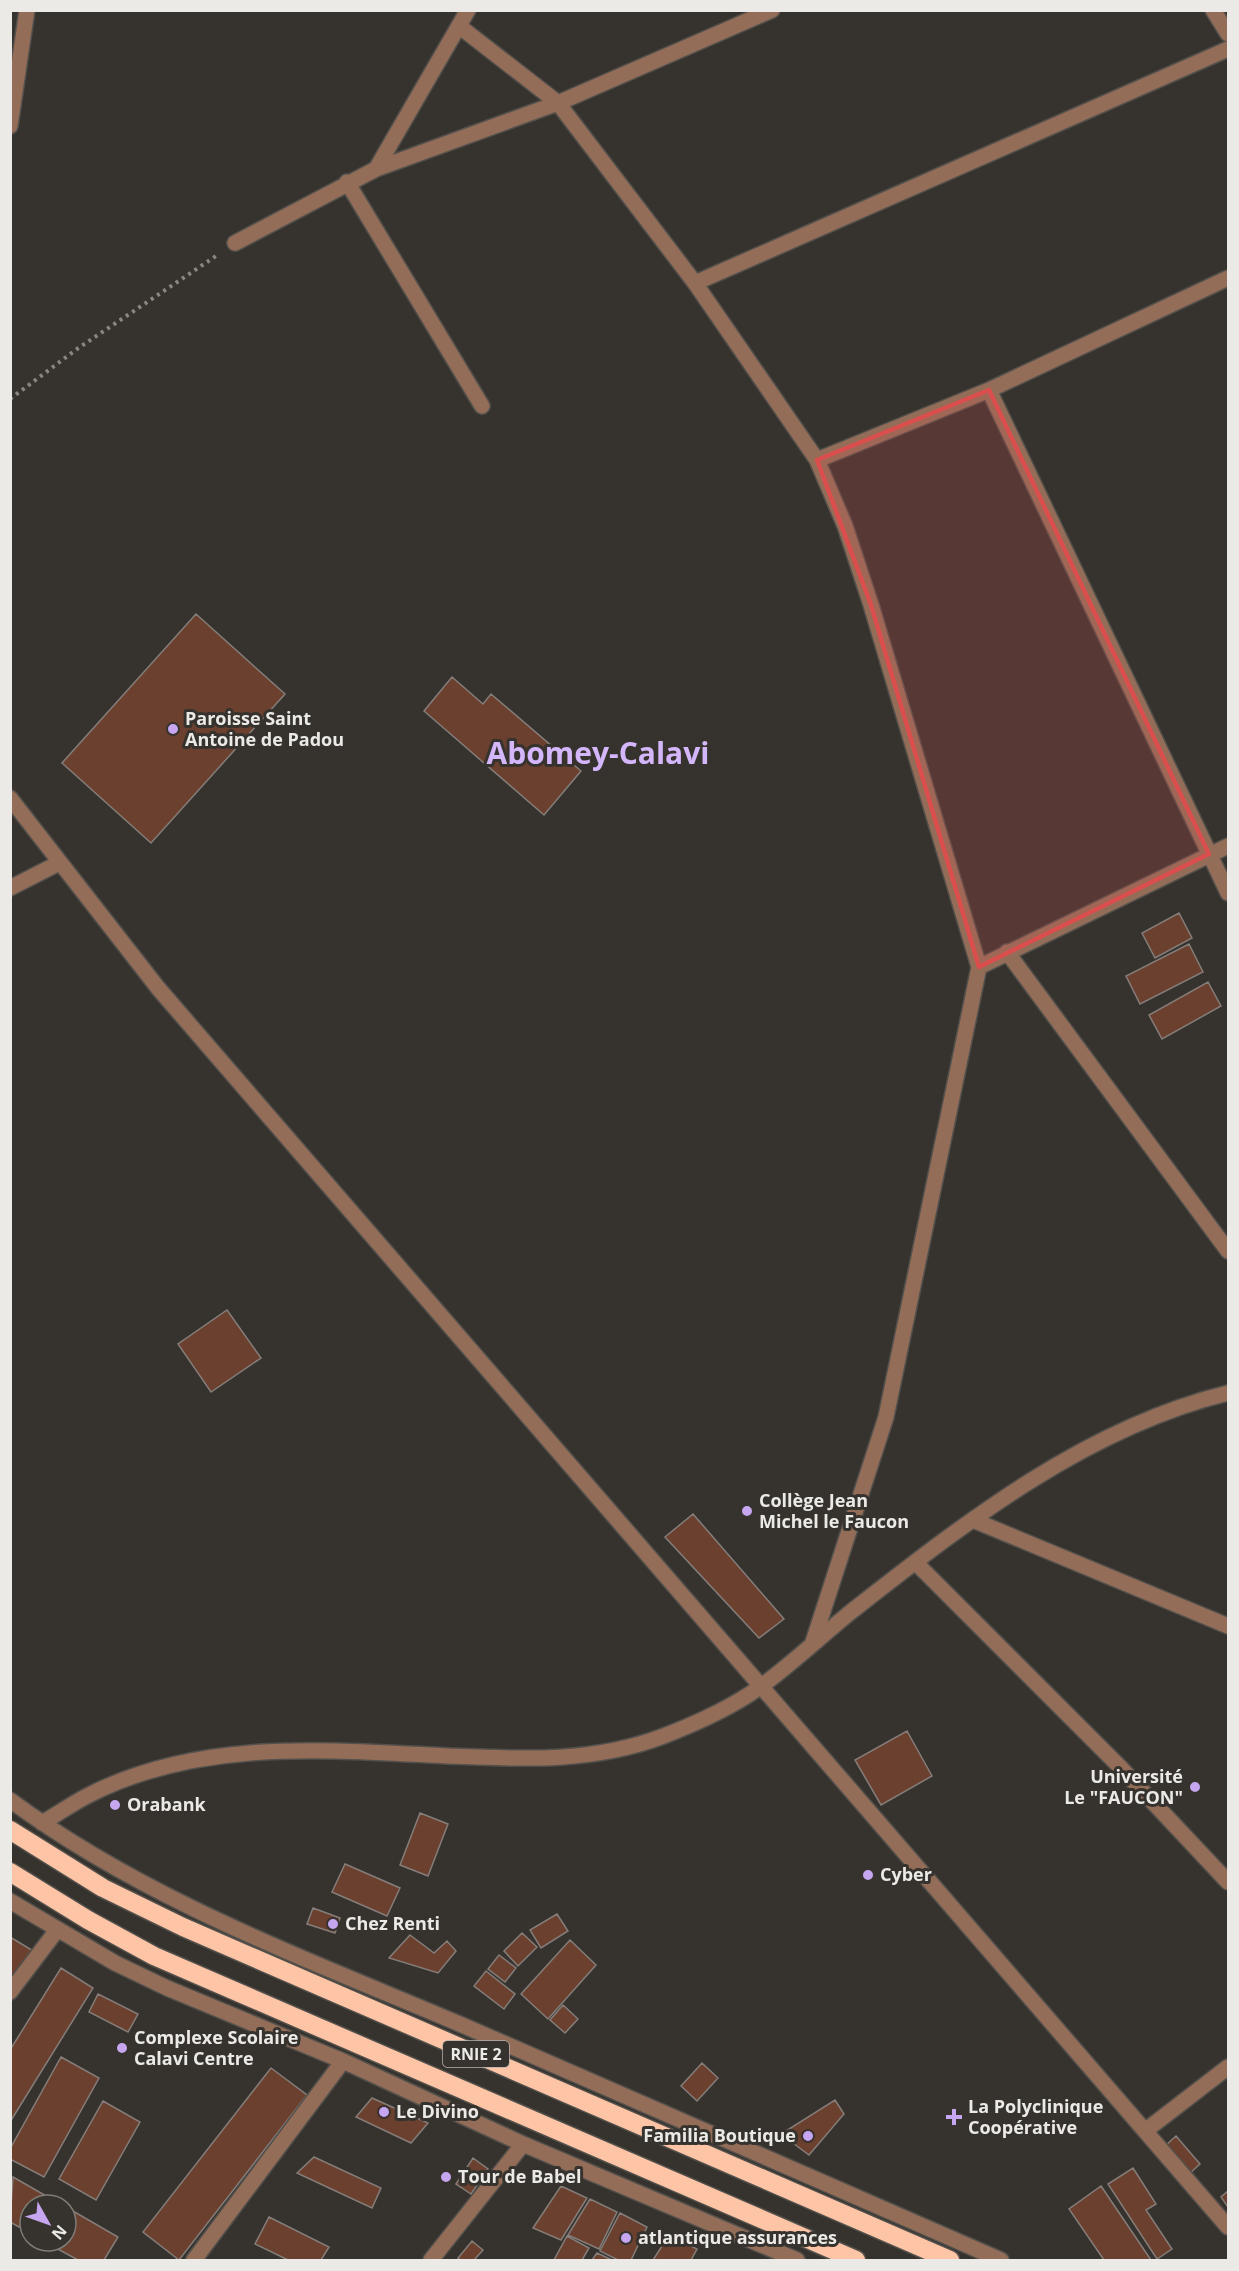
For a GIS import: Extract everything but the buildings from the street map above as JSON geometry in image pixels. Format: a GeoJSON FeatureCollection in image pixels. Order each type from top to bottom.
{"type":"FeatureCollection","features":[{"type":"Feature","properties":{"kind":"highway","name":"RNIE 2"},"geometry":{"type":"LineString","coordinates":[[10,1830],[103,1888],[183,1927],[950,2260]]}},
{"type":"Feature","properties":{"kind":"highway","name":"RNIE 2"},"geometry":{"type":"LineString","coordinates":[[10,1872],[88,1920],[154,1956],[856,2260]]}},
{"type":"Feature","properties":{"kind":"street"},"geometry":{"type":"LineString","coordinates":[[10,126],[27,10]]}},
{"type":"Feature","properties":{"kind":"street"},"geometry":{"type":"LineString","coordinates":[[376,169],[468,10]]}},
{"type":"Feature","properties":{"kind":"street"},"geometry":{"type":"LineString","coordinates":[[235,243],[347,182],[376,169],[558,103],[772,10]]}},
{"type":"Feature","properties":{"kind":"street"},"geometry":{"type":"LineString","coordinates":[[1213,10],[1228,34]]}},
{"type":"Feature","properties":{"kind":"street"},"geometry":{"type":"LineString","coordinates":[[459,26],[558,103],[695,283],[817,460],[845,526],[871,605],[979,967],[886,1417],[813,1642]]}},
{"type":"Feature","properties":{"kind":"street"},"geometry":{"type":"LineString","coordinates":[[695,283],[1228,49]]}},
{"type":"Feature","properties":{"kind":"street"},"geometry":{"type":"LineString","coordinates":[[347,182],[482,406]]}},
{"type":"Feature","properties":{"kind":"street"},"geometry":{"type":"LineString","coordinates":[[817,460],[989,390],[1228,278]]}},
{"type":"Feature","properties":{"kind":"street"},"geometry":{"type":"LineString","coordinates":[[989,390],[1228,893]]}},
{"type":"Feature","properties":{"kind":"street"},"geometry":{"type":"LineString","coordinates":[[10,798],[158,988],[1228,2227]]}},
{"type":"Feature","properties":{"kind":"street"},"geometry":{"type":"LineString","coordinates":[[979,967],[1228,846]]}},
{"type":"Feature","properties":{"kind":"street"},"geometry":{"type":"LineString","coordinates":[[10,888],[59,862]]}},
{"type":"Feature","properties":{"kind":"street"},"geometry":{"type":"LineString","coordinates":[[1007,952],[1228,1251]]}},
{"type":"Feature","properties":{"kind":"street"},"geometry":{"type":"LineString","coordinates":[[42,1823],[89,1795],[171,1765],[214,1756],[304,1750],[539,1760],[615,1751],[660,1738],[695,1723],[760,1687],[915,1562],[973,1520],[1068,1457],[1126,1427],[1228,1393]]}},
{"type":"Feature","properties":{"kind":"street"},"geometry":{"type":"LineString","coordinates":[[973,1520],[1228,1626]]}},
{"type":"Feature","properties":{"kind":"street"},"geometry":{"type":"LineString","coordinates":[[915,1562],[1119,1766],[1228,1882]]}},
{"type":"Feature","properties":{"kind":"street"},"geometry":{"type":"LineString","coordinates":[[10,1800],[42,1823],[138,1881],[215,1919],[562,2067],[1001,2260]]}},
{"type":"Feature","properties":{"kind":"street"},"geometry":{"type":"LineString","coordinates":[[10,1901],[115,1963],[167,1988],[344,2061],[523,2144],[797,2260]]}},
{"type":"Feature","properties":{"kind":"street"},"geometry":{"type":"LineString","coordinates":[[10,1992],[57,1930]]}},
{"type":"Feature","properties":{"kind":"street"},"geometry":{"type":"LineString","coordinates":[[194,2260],[344,2061]]}},
{"type":"Feature","properties":{"kind":"street"},"geometry":{"type":"LineString","coordinates":[[1145,2131],[1228,2067]]}},
{"type":"Feature","properties":{"kind":"street"},"geometry":{"type":"LineString","coordinates":[[431,2260],[523,2144]]}},
{"type":"Feature","properties":{"kind":"path"},"geometry":{"type":"LineString","coordinates":[[10,399],[77,349],[235,243]]}},
{"type":"Feature","properties":{"kind":"highlighted area"},"geometry":{"type":"Polygon","coordinates":[[[989,390],[1209,854],[979,967],[871,605],[817,460],[989,390]]]}},
{"type":"Feature","properties":{"kind":"place","name":"Paroisse Saint Antoine de Padou"},"geometry":{"type":"Point","coordinates":[173,729]}},
{"type":"Feature","properties":{"kind":"place","name":"Collège Jean Michel le Faucon"},"geometry":{"type":"Point","coordinates":[747,1511]}},
{"type":"Feature","properties":{"kind":"place","name":"Université Le \"FAUCON\""},"geometry":{"type":"Point","coordinates":[1195,1787]}},
{"type":"Feature","properties":{"kind":"place","name":"Orabank"},"geometry":{"type":"Point","coordinates":[115,1805]}},
{"type":"Feature","properties":{"kind":"place","name":"Cyber"},"geometry":{"type":"Point","coordinates":[868,1875]}},
{"type":"Feature","properties":{"kind":"place","name":"Chez Renti"},"geometry":{"type":"Point","coordinates":[333,1924]}},
{"type":"Feature","properties":{"kind":"place","name":"Complexe Scolaire Calavi Centre"},"geometry":{"type":"Point","coordinates":[122,2048]}},
{"type":"Feature","properties":{"kind":"place","name":"Le Divino"},"geometry":{"type":"Point","coordinates":[384,2112]}},
{"type":"Feature","properties":{"kind":"place","name":"La Polyclinique Coopérative"},"geometry":{"type":"Point","coordinates":[954,2117]}},
{"type":"Feature","properties":{"kind":"place","name":"Familia Boutique"},"geometry":{"type":"Point","coordinates":[808,2136]}},
{"type":"Feature","properties":{"kind":"place","name":"Tour de Babel"},"geometry":{"type":"Point","coordinates":[446,2177]}},
{"type":"Feature","properties":{"kind":"place","name":"atlantique assurances"},"geometry":{"type":"Point","coordinates":[626,2238]}},
{"type":"Feature","properties":{"kind":"district","name":"Abomey-Calavi"},"geometry":{"type":"Point","coordinates":[598,754]}}]}
